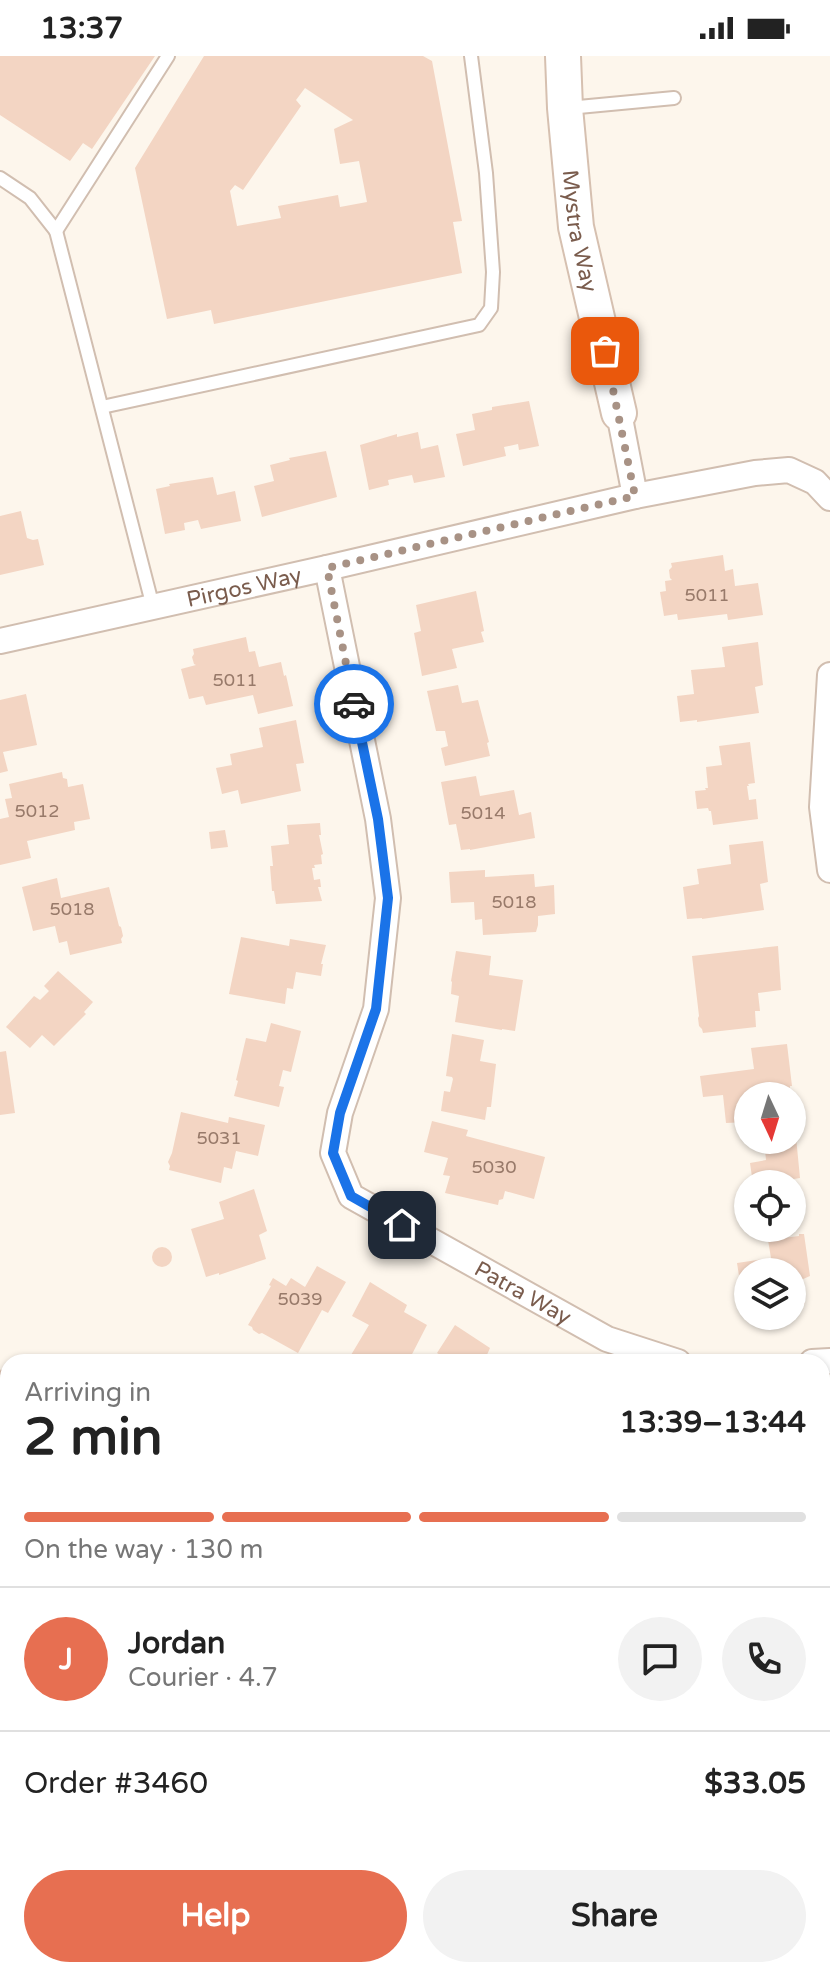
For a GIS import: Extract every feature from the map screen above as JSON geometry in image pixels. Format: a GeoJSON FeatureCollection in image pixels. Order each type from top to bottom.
{"type":"FeatureCollection","features":[{"type":"Feature","properties":{"kind":"street","name":"Mystra Way"},"geometry":{"type":"LineString","coordinates":[[563,56],[576,227],[635,496]]}},
{"type":"Feature","properties":{"kind":"street","name":"Pirgos Way"},"geometry":{"type":"LineString","coordinates":[[0,641],[635,496],[755,473],[789,470],[823,490]]}},
{"type":"Feature","properties":{"kind":"street","name":"Patra Way"},"geometry":{"type":"LineString","coordinates":[[327,568],[378,819],[388,898],[376,1009],[340,1113],[333,1153],[351,1196],[607,1339],[653,1354]]}},
{"type":"Feature","properties":{"kind":"street"},"geometry":{"type":"LineString","coordinates":[[830,675],[822,807],[830,870]]}},
{"type":"Feature","properties":{"kind":"lane"},"geometry":{"type":"LineString","coordinates":[[56,231],[168,56]]}},
{"type":"Feature","properties":{"kind":"lane"},"geometry":{"type":"LineString","coordinates":[[102,407],[479,325],[491,308],[493,272],[486,173],[471,56]]}},
{"type":"Feature","properties":{"kind":"lane"},"geometry":{"type":"LineString","coordinates":[[565,108],[674,98]]}},
{"type":"Feature","properties":{"kind":"lane"},"geometry":{"type":"LineString","coordinates":[[0,178],[30,198],[56,231],[153,607]]}},
{"type":"Feature","properties":{"kind":"building"},"geometry":{"type":"Polygon","coordinates":[[[0,56],[155,56],[92,149],[83,143],[70,161],[0,115],[0,56]]]}},
{"type":"Feature","properties":{"kind":"building"},"geometry":{"type":"Polygon","coordinates":[[[204,56],[423,56],[432,61],[462,221],[453,222],[462,273],[214,324],[211,310],[167,319],[135,168],[204,56]],[[305,88],[296,100],[301,106],[243,190],[235,185],[230,191],[237,226],[281,218],[278,206],[338,195],[340,207],[367,202],[359,161],[340,164],[334,129],[353,120],[305,88]]]}},
{"type":"Feature","properties":{"kind":"building"},"geometry":{"type":"Polygon","coordinates":[[[529,401],[539,446],[519,450],[518,444],[504,447],[506,456],[463,466],[456,434],[475,430],[472,414],[529,401]]]}},
{"type":"Feature","properties":{"kind":"building"},"geometry":{"type":"Polygon","coordinates":[[[418,432],[421,449],[438,445],[445,477],[414,483],[412,475],[388,480],[389,485],[369,490],[360,445],[397,434],[397,437],[418,432]]]}},
{"type":"Feature","properties":{"kind":"building"},"geometry":{"type":"Polygon","coordinates":[[[326,451],[337,497],[262,517],[254,486],[274,481],[270,465],[326,451]]]}},
{"type":"Feature","properties":{"kind":"building"},"geometry":{"type":"Polygon","coordinates":[[[213,477],[217,495],[235,491],[241,521],[201,529],[198,520],[184,523],[185,530],[165,534],[156,489],[213,477]]]}},
{"type":"Feature","properties":{"kind":"building"},"geometry":{"type":"Polygon","coordinates":[[[21,511],[27,538],[38,539],[44,565],[0,575],[0,516],[21,511]]]}},
{"type":"Feature","properties":{"kind":"building"},"geometry":{"type":"Polygon","coordinates":[[[723,555],[725,571],[733,569],[735,586],[758,583],[763,615],[728,620],[727,614],[678,620],[677,614],[664,616],[660,592],[666,591],[665,581],[672,580],[669,570],[671,563],[723,555]]]}},
{"type":"Feature","properties":{"kind":"building"},"geometry":{"type":"Polygon","coordinates":[[[476,591],[484,642],[452,649],[457,668],[422,676],[414,633],[421,631],[416,605],[476,591]]]}},
{"type":"Feature","properties":{"kind":"building"},"geometry":{"type":"Polygon","coordinates":[[[246,637],[249,652],[255,651],[259,667],[281,662],[293,706],[258,714],[253,695],[206,705],[203,696],[189,699],[181,669],[196,665],[192,657],[193,649],[246,637]]]}},
{"type":"Feature","properties":{"kind":"building"},"geometry":{"type":"Polygon","coordinates":[[[758,642],[763,685],[755,687],[759,713],[680,722],[677,696],[694,694],[691,670],[725,667],[722,647],[758,642]]]}},
{"type":"Feature","properties":{"kind":"building"},"geometry":{"type":"Polygon","coordinates":[[[458,685],[462,703],[478,700],[490,756],[445,766],[441,748],[448,746],[445,731],[436,731],[427,691],[458,685]]]}},
{"type":"Feature","properties":{"kind":"building"},"geometry":{"type":"Polygon","coordinates":[[[26,694],[37,745],[3,752],[8,771],[0,773],[0,700],[26,694]]]}},
{"type":"Feature","properties":{"kind":"building"},"geometry":{"type":"Polygon","coordinates":[[[296,720],[304,763],[296,764],[301,791],[241,804],[238,790],[222,794],[216,768],[232,765],[230,754],[263,747],[259,728],[296,720]]]}},
{"type":"Feature","properties":{"kind":"building"},"geometry":{"type":"Polygon","coordinates":[[[750,742],[755,783],[747,786],[749,800],[756,799],[758,819],[713,825],[708,808],[697,809],[695,791],[708,788],[706,767],[722,765],[719,746],[750,742]]]}},
{"type":"Feature","properties":{"kind":"building"},"geometry":{"type":"Polygon","coordinates":[[[62,772],[68,787],[83,784],[90,819],[74,822],[75,830],[27,841],[31,858],[0,865],[0,819],[9,817],[5,799],[12,798],[9,784],[62,772]]]}},
{"type":"Feature","properties":{"kind":"building"},"geometry":{"type":"Polygon","coordinates":[[[476,776],[480,796],[514,790],[519,815],[531,812],[535,838],[461,850],[456,824],[449,825],[441,782],[476,776]]]}},
{"type":"Feature","properties":{"kind":"building"},"geometry":{"type":"Polygon","coordinates":[[[320,823],[322,864],[312,868],[314,880],[320,879],[321,887],[318,887],[322,901],[276,904],[272,891],[271,846],[289,844],[287,825],[320,823]]]}},
{"type":"Feature","properties":{"kind":"building"},"geometry":{"type":"Polygon","coordinates":[[[225,830],[228,847],[211,849],[209,832],[225,830]]]}},
{"type":"Feature","properties":{"kind":"building"},"geometry":{"type":"Polygon","coordinates":[[[763,841],[768,882],[760,884],[764,910],[687,919],[683,887],[699,884],[697,869],[731,864],[729,845],[763,841]]]}},
{"type":"Feature","properties":{"kind":"building"},"geometry":{"type":"Polygon","coordinates":[[[485,870],[485,877],[534,874],[535,887],[554,885],[555,914],[538,916],[536,932],[483,935],[482,919],[475,920],[474,902],[451,903],[449,872],[485,870]]]}},
{"type":"Feature","properties":{"kind":"building"},"geometry":{"type":"Polygon","coordinates":[[[57,878],[61,898],[109,887],[121,927],[122,943],[70,955],[67,941],[59,943],[55,926],[33,931],[22,887],[57,878]]]}},
{"type":"Feature","properties":{"kind":"building"},"geometry":{"type":"Polygon","coordinates":[[[241,937],[289,946],[290,939],[326,945],[321,976],[296,972],[293,989],[287,988],[285,1004],[229,994],[241,937]]]}},
{"type":"Feature","properties":{"kind":"building"},"geometry":{"type":"Polygon","coordinates":[[[778,946],[781,990],[758,993],[760,1011],[755,1011],[756,1027],[703,1033],[699,1026],[692,956],[778,946]]]}},
{"type":"Feature","properties":{"kind":"building"},"geometry":{"type":"Polygon","coordinates":[[[456,951],[491,956],[489,975],[523,980],[515,1031],[455,1022],[459,996],[451,994],[451,981],[456,951]]]}},
{"type":"Feature","properties":{"kind":"building"},"geometry":{"type":"Polygon","coordinates":[[[58,971],[93,1002],[84,1012],[86,1014],[54,1046],[42,1035],[30,1048],[6,1027],[34,996],[40,1000],[49,991],[44,986],[58,971]]]}},
{"type":"Feature","properties":{"kind":"building"},"geometry":{"type":"Polygon","coordinates":[[[271,1023],[301,1031],[291,1072],[283,1070],[279,1086],[284,1087],[279,1107],[234,1096],[246,1038],[266,1042],[271,1023]]]}},
{"type":"Feature","properties":{"kind":"building"},"geometry":{"type":"Polygon","coordinates":[[[452,1034],[484,1040],[480,1061],[496,1064],[491,1107],[487,1107],[485,1120],[441,1111],[444,1091],[450,1092],[453,1079],[446,1076],[452,1034]]]}},
{"type":"Feature","properties":{"kind":"building"},"geometry":{"type":"Polygon","coordinates":[[[787,1044],[792,1082],[734,1082],[734,1123],[726,1123],[723,1095],[703,1097],[700,1076],[754,1069],[751,1048],[787,1044]]]}},
{"type":"Feature","properties":{"kind":"building"},"geometry":{"type":"Polygon","coordinates":[[[6,1051],[15,1113],[0,1115],[0,1052],[6,1051]]]}},
{"type":"Feature","properties":{"kind":"building"},"geometry":{"type":"Polygon","coordinates":[[[181,1112],[228,1123],[229,1117],[265,1125],[258,1156],[236,1151],[232,1169],[224,1167],[221,1183],[169,1170],[168,1162],[181,1112]]]}},
{"type":"Feature","properties":{"kind":"building"},"geometry":{"type":"Polygon","coordinates":[[[432,1121],[468,1130],[466,1136],[545,1157],[534,1199],[505,1191],[498,1205],[445,1193],[450,1176],[443,1175],[448,1158],[424,1152],[432,1121]]]}},
{"type":"Feature","properties":{"kind":"building"},"geometry":{"type":"Polygon","coordinates":[[[765,1154],[798,1154],[799,1170],[751,1170],[750,1163],[766,1160],[765,1154]]]}},
{"type":"Feature","properties":{"kind":"building"},"geometry":{"type":"Polygon","coordinates":[[[254,1189],[267,1231],[259,1235],[266,1259],[206,1277],[191,1229],[224,1219],[219,1202],[254,1189]]]}},
{"type":"Feature","properties":{"kind":"building"},"geometry":{"type":"Polygon","coordinates":[[[768,1242],[805,1242],[810,1276],[806,1278],[806,1258],[771,1258],[768,1242]]]}},
{"type":"Feature","properties":{"kind":"building"},"geometry":{"type":"Polygon","coordinates":[[[162,1247],[169,1250],[172,1257],[169,1264],[162,1267],[155,1264],[152,1257],[155,1250],[162,1247]]]}},
{"type":"Feature","properties":{"kind":"building"},"geometry":{"type":"Polygon","coordinates":[[[317,1266],[346,1282],[328,1313],[322,1310],[298,1353],[259,1334],[248,1325],[273,1278],[286,1286],[291,1278],[305,1287],[317,1266]]]}},
{"type":"Feature","properties":{"kind":"building"},"geometry":{"type":"Polygon","coordinates":[[[370,1282],[407,1305],[404,1312],[427,1325],[412,1354],[352,1354],[369,1325],[352,1316],[370,1282]]]}},
{"type":"Feature","properties":{"kind":"building"},"geometry":{"type":"Polygon","coordinates":[[[455,1325],[490,1348],[487,1354],[437,1353],[455,1325]]]}},
{"type":"Feature","properties":{"kind":"way so far"},"geometry":{"type":"LineString","coordinates":[[354,704],[327,568],[635,496],[605,351]]}},
{"type":"Feature","properties":{"kind":"route"},"geometry":{"type":"LineString","coordinates":[[354,704],[378,819],[388,898],[376,1009],[340,1113],[333,1153],[351,1196],[402,1225]]}}]}
